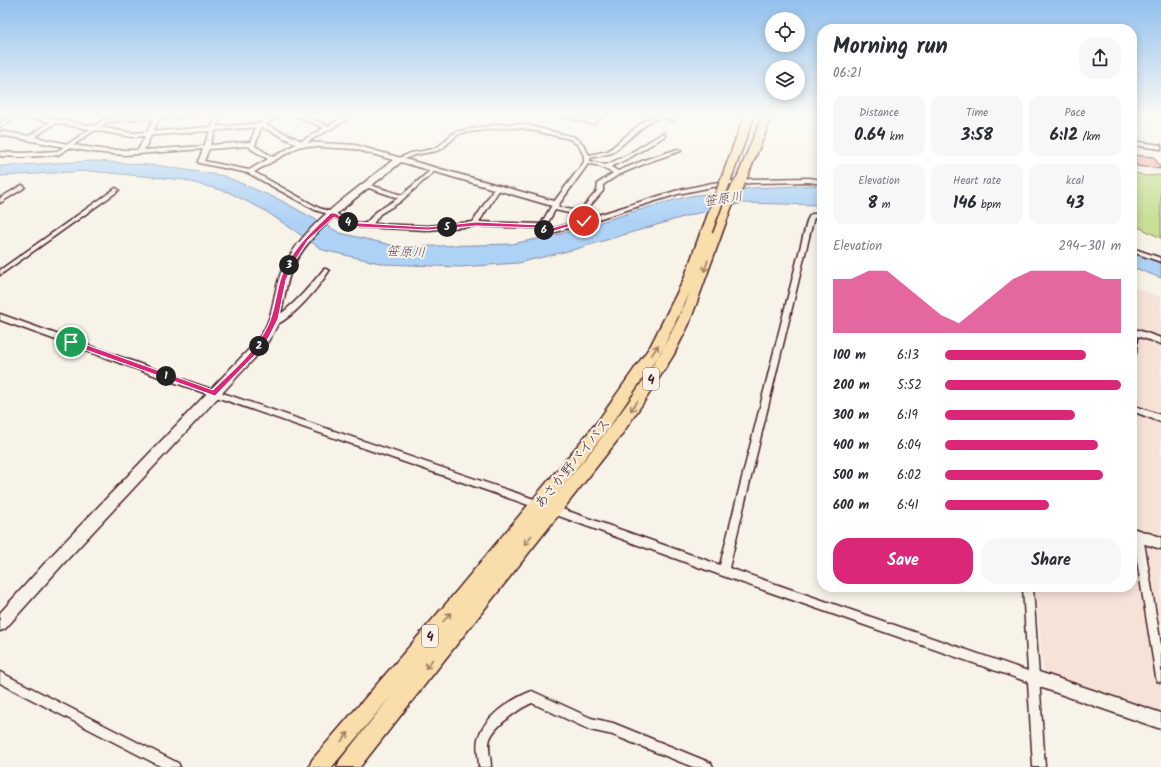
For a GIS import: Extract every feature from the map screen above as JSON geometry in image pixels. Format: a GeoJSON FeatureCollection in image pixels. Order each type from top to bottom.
{"type":"FeatureCollection","features":[{"type":"Feature","properties":{"kind":"highway"},"geometry":{"type":"LineString","coordinates":[[729,150],[727,157],[734,181]]}},
{"type":"Feature","properties":{"kind":"highway","name":"あさか野バイパス"},"geometry":{"type":"LineString","coordinates":[[713,230],[728,203],[741,150]]}},
{"type":"Feature","properties":{"kind":"highway","name":"あさか野バイパス"},"geometry":{"type":"LineString","coordinates":[[319,767],[451,611],[615,433],[642,394],[667,354],[682,325],[700,282],[713,230],[746,150]]}},
{"type":"Feature","properties":{"kind":"highway"},"geometry":{"type":"LineString","coordinates":[[734,181],[750,150]]}},
{"type":"Feature","properties":{"kind":"highway","name":"あさか野バイパス"},"geometry":{"type":"LineString","coordinates":[[347,767],[546,507]]}},
{"type":"Feature","properties":{"kind":"street"},"geometry":{"type":"LineString","coordinates":[[1,155],[58,153],[63,150]]}},
{"type":"Feature","properties":{"kind":"street"},"geometry":{"type":"LineString","coordinates":[[94,150],[109,152],[169,150]]}},
{"type":"Feature","properties":{"kind":"street"},"geometry":{"type":"LineString","coordinates":[[205,150],[200,162],[250,172],[310,205],[333,214],[350,223],[367,226],[428,228],[475,224],[543,226]]}},
{"type":"Feature","properties":{"kind":"street"},"geometry":{"type":"LineString","coordinates":[[256,150],[272,159]]}},
{"type":"Feature","properties":{"kind":"street"},"geometry":{"type":"LineString","coordinates":[[250,172],[289,150]]}},
{"type":"Feature","properties":{"kind":"street"},"geometry":{"type":"LineString","coordinates":[[365,150],[498,187],[584,217]]}},
{"type":"Feature","properties":{"kind":"street"},"geometry":{"type":"LineString","coordinates":[[0,624],[59,558],[259,346],[273,323],[283,280],[291,262],[307,239],[333,214],[400,159],[413,154],[435,150]]}},
{"type":"Feature","properties":{"kind":"street"},"geometry":{"type":"LineString","coordinates":[[583,150],[587,159],[617,173]]}},
{"type":"Feature","properties":{"kind":"street"},"geometry":{"type":"LineString","coordinates":[[543,226],[554,206],[587,159],[613,150]]}},
{"type":"Feature","properties":{"kind":"street"},"geometry":{"type":"LineString","coordinates":[[605,168],[639,150]]}},
{"type":"Feature","properties":{"kind":"street"},"geometry":{"type":"LineString","coordinates":[[584,217],[586,208],[600,191],[601,184],[617,173],[649,160],[678,151]]}},
{"type":"Feature","properties":{"kind":"street"},"geometry":{"type":"LineString","coordinates":[[367,226],[378,213],[403,197],[434,169]]}},
{"type":"Feature","properties":{"kind":"street"},"geometry":{"type":"LineString","coordinates":[[543,226],[544,230],[553,231],[584,217],[677,192],[712,185],[751,181],[809,180],[817,181]]}},
{"type":"Feature","properties":{"kind":"street"},"geometry":{"type":"LineString","coordinates":[[368,186],[403,197]]}},
{"type":"Feature","properties":{"kind":"street"},"geometry":{"type":"LineString","coordinates":[[0,201],[22,187]]}},
{"type":"Feature","properties":{"kind":"street"},"geometry":{"type":"LineString","coordinates":[[475,224],[498,187]]}},
{"type":"Feature","properties":{"kind":"street"},"geometry":{"type":"LineString","coordinates":[[0,273],[116,190]]}},
{"type":"Feature","properties":{"kind":"street"},"geometry":{"type":"LineString","coordinates":[[723,571],[810,221],[812,216],[817,216]]}},
{"type":"Feature","properties":{"kind":"street"},"geometry":{"type":"LineString","coordinates":[[1137,252],[1161,260]]}},
{"type":"Feature","properties":{"kind":"street"},"geometry":{"type":"LineString","coordinates":[[273,323],[298,302],[326,272]]}},
{"type":"Feature","properties":{"kind":"street"},"geometry":{"type":"LineString","coordinates":[[0,317],[546,507],[723,571],[1161,721]]}},
{"type":"Feature","properties":{"kind":"street"},"geometry":{"type":"LineString","coordinates":[[1137,332],[1161,341]]}},
{"type":"Feature","properties":{"kind":"street"},"geometry":{"type":"LineString","coordinates":[[1137,410],[1161,419]]}},
{"type":"Feature","properties":{"kind":"street"},"geometry":{"type":"LineString","coordinates":[[1137,536],[1161,543]]}},
{"type":"Feature","properties":{"kind":"street"},"geometry":{"type":"LineString","coordinates":[[1137,546],[1161,677]]}},
{"type":"Feature","properties":{"kind":"street"},"geometry":{"type":"LineString","coordinates":[[1028,592],[1039,767]]}},
{"type":"Feature","properties":{"kind":"street"},"geometry":{"type":"LineString","coordinates":[[0,677],[174,767]]}},
{"type":"Feature","properties":{"kind":"street"},"geometry":{"type":"LineString","coordinates":[[486,767],[483,741],[487,730],[514,708],[532,697],[590,724],[613,729],[707,767]]}},
{"type":"Feature","properties":{"kind":"shaded area"},"geometry":{"type":"Polygon","coordinates":[[[1137,289],[1161,297],[1161,717],[1044,677],[1036,592],[1137,592],[1137,289]]]}},
{"type":"Feature","properties":{"kind":"green space"},"geometry":{"type":"Polygon","coordinates":[[[1137,173],[1146,176],[1161,175],[1161,238],[1137,226],[1137,173]]]}},
{"type":"Feature","properties":{"kind":"water","name":"笹原川"},"geometry":{"type":"Polygon","coordinates":[[[95,161],[161,166],[224,176],[280,200],[340,233],[400,247],[512,244],[561,234],[690,196],[752,188],[817,185],[817,205],[744,203],[690,215],[576,249],[518,263],[460,267],[384,264],[323,250],[264,210],[228,192],[184,180],[89,171],[0,176],[0,166],[95,161]]]}},
{"type":"Feature","properties":{"kind":"water"},"geometry":{"type":"Polygon","coordinates":[[[1137,253],[1161,261],[1161,278],[1137,269],[1137,253]]]}},
{"type":"Feature","properties":{"kind":"building"},"geometry":{"type":"Polygon","coordinates":[[[1137,155],[1154,157],[1161,169],[1137,166],[1137,155]]]}},
{"type":"Feature","properties":{"kind":"route"},"geometry":{"type":"LineString","coordinates":[[71,342],[215,393],[259,346],[275,319],[280,290],[291,262],[307,239],[333,214],[345,221],[359,225],[428,228],[476,224],[543,226],[544,230],[553,231],[584,221]]}}]}
